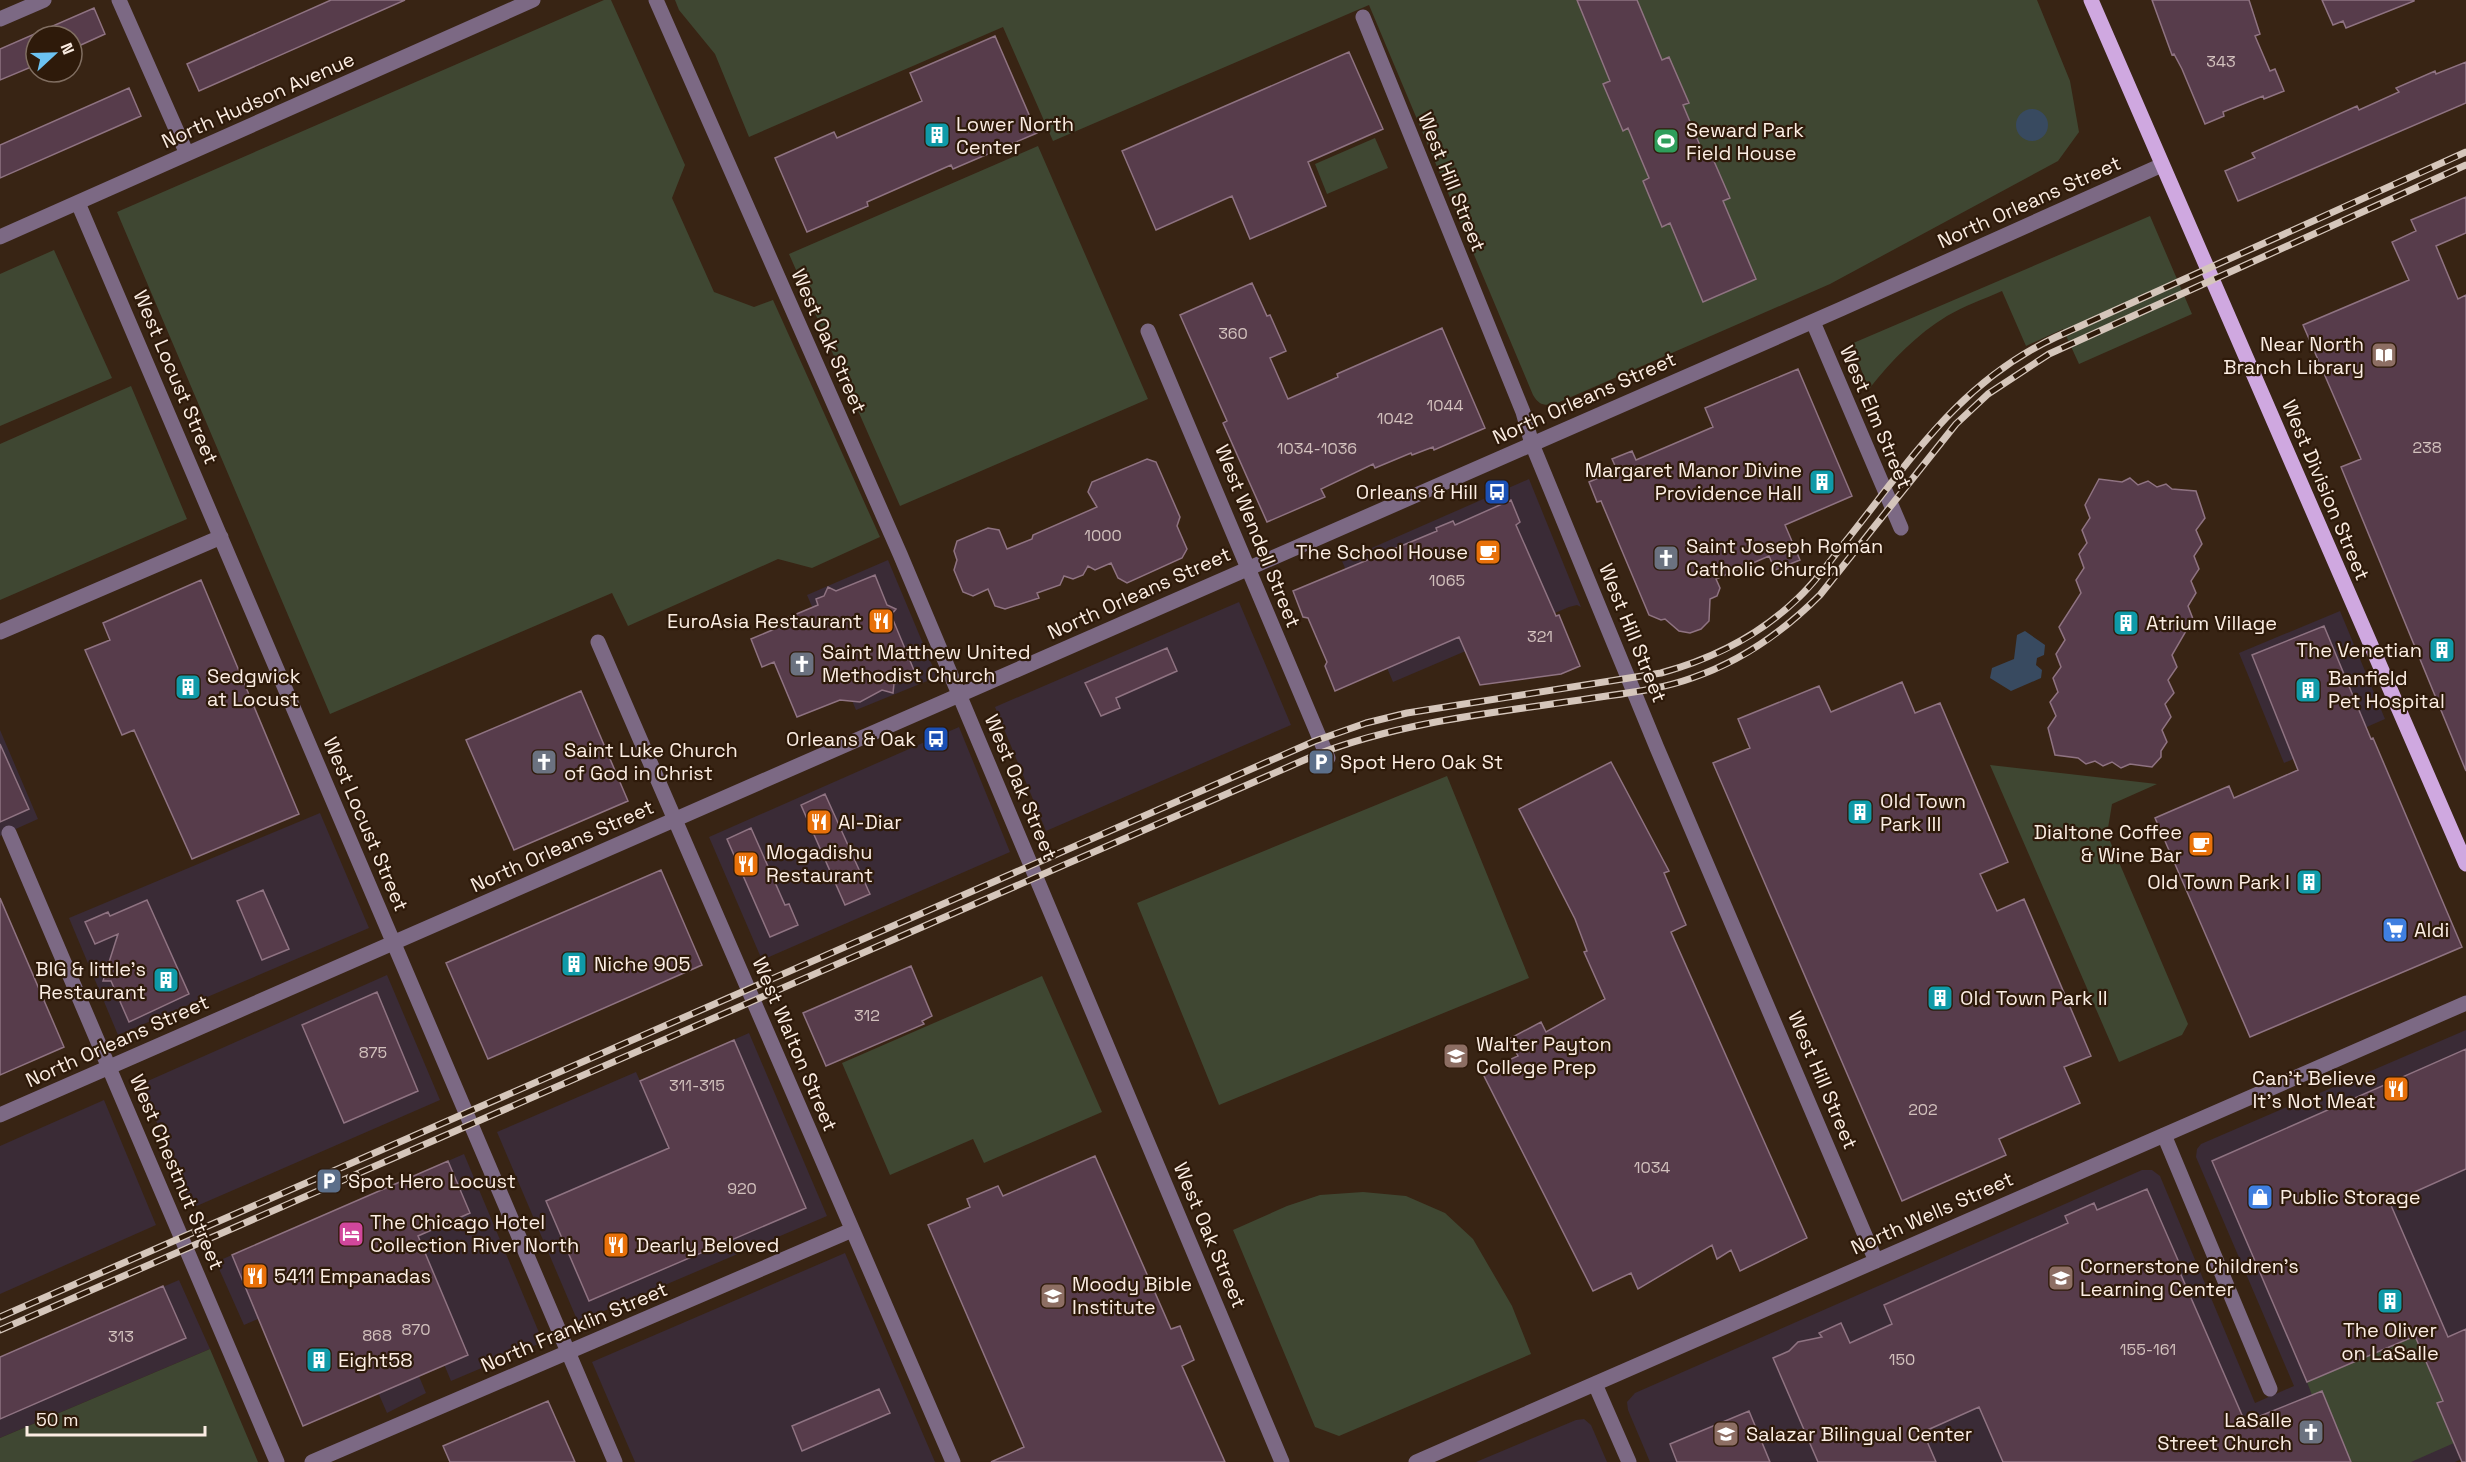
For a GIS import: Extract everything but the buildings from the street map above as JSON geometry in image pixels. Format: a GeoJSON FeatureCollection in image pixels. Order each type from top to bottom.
{"type":"FeatureCollection","features":[{"type":"Feature","properties":{"kind":"main road","name":"West Division Street"},"geometry":{"type":"LineString","coordinates":[[2091,0],[2466,864]]}},
{"type":"Feature","properties":{"kind":"street"},"geometry":{"type":"LineString","coordinates":[[0,19],[44,0]]}},
{"type":"Feature","properties":{"kind":"street"},"geometry":{"type":"LineString","coordinates":[[119,0],[187,154]]}},
{"type":"Feature","properties":{"kind":"street","name":"North Hudson Avenue"},"geometry":{"type":"LineString","coordinates":[[0,237],[533,0]]}},
{"type":"Feature","properties":{"kind":"street","name":"West Oak Street"},"geometry":{"type":"LineString","coordinates":[[656,0],[900,554],[1282,1462]]}},
{"type":"Feature","properties":{"kind":"street","name":"West Hill Street"},"geometry":{"type":"LineString","coordinates":[[1362,17],[1518,401],[1532,444],[1657,748],[1876,1261]]}},
{"type":"Feature","properties":{"kind":"street","name":"North Orleans Street"},"geometry":{"type":"LineString","coordinates":[[0,1115],[1813,322],[2162,165]]}},
{"type":"Feature","properties":{"kind":"street","name":"West Locust Street"},"geometry":{"type":"LineString","coordinates":[[78,203],[615,1462]]}},
{"type":"Feature","properties":{"kind":"street","name":"West Elm Street"},"geometry":{"type":"LineString","coordinates":[[1813,322],[1901,528]]}},
{"type":"Feature","properties":{"kind":"street","name":"West Wendell Street"},"geometry":{"type":"LineString","coordinates":[[1148,331],[1328,758]]}},
{"type":"Feature","properties":{"kind":"street"},"geometry":{"type":"LineString","coordinates":[[0,632],[221,537]]}},
{"type":"Feature","properties":{"kind":"street","name":"West Walton Street"},"geometry":{"type":"LineString","coordinates":[[598,642],[953,1462]]}},
{"type":"Feature","properties":{"kind":"street","name":"West Chestnut Street"},"geometry":{"type":"LineString","coordinates":[[9,833],[277,1462]]}},
{"type":"Feature","properties":{"kind":"street","name":"North Wells Street"},"geometry":{"type":"LineString","coordinates":[[1416,1462],[2466,1003]]}},
{"type":"Feature","properties":{"kind":"street"},"geometry":{"type":"LineString","coordinates":[[2164,1135],[2270,1389]]}},
{"type":"Feature","properties":{"kind":"street","name":"North Franklin Street"},"geometry":{"type":"LineString","coordinates":[[312,1462],[852,1230]]}},
{"type":"Feature","properties":{"kind":"street"},"geometry":{"type":"LineString","coordinates":[[1595,1384],[1629,1462]]}},
{"type":"Feature","properties":{"kind":"shaded area"},"geometry":{"type":"Polygon","coordinates":[[[1529,479],[1581,607],[1577,605],[1569,607],[1393,682],[1342,561],[1529,479]]]}},
{"type":"Feature","properties":{"kind":"shaded area"},"geometry":{"type":"Polygon","coordinates":[[[888,560],[937,677],[856,710],[807,595],[888,560]]]}},
{"type":"Feature","properties":{"kind":"shaded area"},"geometry":{"type":"Polygon","coordinates":[[[1239,602],[1291,725],[1046,831],[995,707],[1239,602]]]}},
{"type":"Feature","properties":{"kind":"shaded area","name":"Banfield Pet Hospital"},"geometry":{"type":"Polygon","coordinates":[[[2340,611],[2385,719],[2284,763],[2239,653],[2340,611]]]}},
{"type":"Feature","properties":{"kind":"shaded area"},"geometry":{"type":"Polygon","coordinates":[[[959,727],[1010,852],[762,960],[709,837],[959,727]]]}},
{"type":"Feature","properties":{"kind":"shaded area"},"geometry":{"type":"Polygon","coordinates":[[[0,730],[38,819],[0,836],[0,730]]]}},
{"type":"Feature","properties":{"kind":"shaded area"},"geometry":{"type":"Polygon","coordinates":[[[320,813],[369,928],[118,1035],[69,918],[320,813]]]}},
{"type":"Feature","properties":{"kind":"shaded area"},"geometry":{"type":"Polygon","coordinates":[[[387,975],[440,1100],[192,1208],[141,1084],[387,975]]]}},
{"type":"Feature","properties":{"kind":"shaded area"},"geometry":{"type":"Polygon","coordinates":[[[2466,1030],[2466,1457],[2455,1462],[1650,1462],[1628,1410],[1627,1402],[1635,1393],[2142,1170],[2152,1170],[2160,1176],[2255,1403],[2294,1386],[2196,1157],[2197,1149],[2201,1144],[2466,1030]]]}},
{"type":"Feature","properties":{"kind":"shaded area"},"geometry":{"type":"Polygon","coordinates":[[[749,1033],[827,1216],[578,1322],[497,1132],[636,1072],[640,1081],[749,1033]]]}},
{"type":"Feature","properties":{"kind":"shaded area"},"geometry":{"type":"Polygon","coordinates":[[[104,1100],[156,1225],[0,1294],[0,1146],[104,1100]]]}},
{"type":"Feature","properties":{"kind":"shaded area"},"geometry":{"type":"Polygon","coordinates":[[[464,1154],[543,1342],[451,1381],[400,1258],[374,1269],[426,1393],[387,1413],[332,1287],[244,1325],[216,1262],[464,1154]]]}},
{"type":"Feature","properties":{"kind":"shaded area"},"geometry":{"type":"Polygon","coordinates":[[[845,1253],[935,1462],[635,1462],[592,1362],[845,1253]]]}},
{"type":"Feature","properties":{"kind":"shaded area"},"geometry":{"type":"Polygon","coordinates":[[[179,1280],[210,1349],[0,1438],[0,1357],[179,1280]]]}},
{"type":"Feature","properties":{"kind":"shaded area"},"geometry":{"type":"Polygon","coordinates":[[[1584,1419],[1591,1425],[1607,1462],[1476,1462],[1576,1420],[1584,1419]]]}},
{"type":"Feature","properties":{"kind":"green space"},"geometry":{"type":"Polygon","coordinates":[[[604,0],[611,0],[685,165],[672,198],[714,292],[754,307],[773,300],[880,537],[812,568],[778,559],[628,626],[612,593],[330,714],[117,212],[604,0]]]}},
{"type":"Feature","properties":{"kind":"green space"},"geometry":{"type":"Polygon","coordinates":[[[675,0],[2037,0],[2070,81],[2079,132],[2058,161],[1830,284],[1555,404],[1545,405],[1537,401],[1533,395],[1369,5],[1053,141],[1003,27],[749,137],[715,54],[679,10],[675,0]]]}},
{"type":"Feature","properties":{"kind":"green space"},"geometry":{"type":"Polygon","coordinates":[[[1375,138],[1388,168],[1327,194],[1315,164],[1375,138]]]}},
{"type":"Feature","properties":{"kind":"green space"},"geometry":{"type":"Polygon","coordinates":[[[1038,146],[1148,399],[900,506],[789,254],[1038,146]]]}},
{"type":"Feature","properties":{"kind":"green space"},"geometry":{"type":"Polygon","coordinates":[[[2150,216],[2192,314],[2079,364],[2063,329],[2026,346],[2002,291],[1960,309],[1925,331],[1886,368],[1869,389],[1851,344],[2150,216]]]}},
{"type":"Feature","properties":{"kind":"green space"},"geometry":{"type":"Polygon","coordinates":[[[54,250],[112,378],[0,426],[0,274],[54,250]]]}},
{"type":"Feature","properties":{"kind":"green space"},"geometry":{"type":"Polygon","coordinates":[[[131,386],[187,519],[0,600],[0,444],[131,386]]]}},
{"type":"Feature","properties":{"kind":"green space"},"geometry":{"type":"Polygon","coordinates":[[[1990,765],[2157,784],[2112,804],[2107,834],[2188,1024],[2182,1035],[2119,1062],[1990,765]]]}},
{"type":"Feature","properties":{"kind":"green space"},"geometry":{"type":"Polygon","coordinates":[[[1447,776],[1529,978],[1219,1105],[1137,903],[1447,776]]]}},
{"type":"Feature","properties":{"kind":"green space"},"geometry":{"type":"Polygon","coordinates":[[[1042,976],[1102,1112],[984,1163],[973,1139],[890,1175],[842,1063],[1042,976]]]}},
{"type":"Feature","properties":{"kind":"green space"},"geometry":{"type":"Polygon","coordinates":[[[1363,1192],[1406,1196],[1445,1213],[1473,1239],[1512,1306],[1531,1354],[1339,1436],[1315,1427],[1233,1230],[1287,1206],[1320,1195],[1363,1192]]]}},
{"type":"Feature","properties":{"kind":"green space"},"geometry":{"type":"Polygon","coordinates":[[[2346,1294],[2372,1355],[2392,1347],[2387,1336],[2419,1323],[2420,1349],[2443,1401],[2437,1404],[2454,1443],[2411,1462],[2351,1462],[2322,1391],[2312,1395],[2307,1382],[2349,1364],[2346,1294]]]}},
{"type":"Feature","properties":{"kind":"green space"},"geometry":{"type":"Polygon","coordinates":[[[210,1349],[258,1462],[0,1462],[0,1438],[210,1349]]]}},
{"type":"Feature","properties":{"kind":"water"},"geometry":{"type":"Polygon","coordinates":[[[2032,109],[2043,114],[2048,125],[2043,136],[2032,141],[2021,136],[2016,125],[2021,114],[2032,109]]]}},
{"type":"Feature","properties":{"kind":"water"},"geometry":{"type":"Polygon","coordinates":[[[2025,631],[2045,645],[2044,655],[2037,658],[2036,665],[2042,670],[2041,678],[2011,691],[1990,678],[1992,668],[2014,659],[2017,635],[2025,631]]]}},
{"type":"Feature","properties":{"kind":"railway"},"geometry":{"type":"LineString","coordinates":[[0,1317],[1315,741],[1366,723],[1407,713],[1661,673],[1716,654],[1766,625],[1803,593],[1939,426],[1991,377],[2022,356],[2056,337],[2466,152]]}},
{"type":"Feature","properties":{"kind":"railway"},"geometry":{"type":"LineString","coordinates":[[0,1330],[1318,754],[1414,726],[1665,686],[1728,663],[1776,633],[1820,595],[1956,424],[1988,394],[2049,354],[2466,165]]}},
{"type":"Feature","properties":{"kind":"place","name":"Lower North Center"},"geometry":{"type":"Point","coordinates":[937,135]}},
{"type":"Feature","properties":{"kind":"place","name":"Seward Park Field House"},"geometry":{"type":"Point","coordinates":[1666,141]}},
{"type":"Feature","properties":{"kind":"place","name":"Near North Branch Library"},"geometry":{"type":"Point","coordinates":[2384,355]}},
{"type":"Feature","properties":{"kind":"place","name":"Margaret Manor Divine Providence Hall"},"geometry":{"type":"Point","coordinates":[1822,482]}},
{"type":"Feature","properties":{"kind":"place","name":"Orleans & Hill"},"geometry":{"type":"Point","coordinates":[1497,492]}},
{"type":"Feature","properties":{"kind":"place","name":"The School House"},"geometry":{"type":"Point","coordinates":[1488,552]}},
{"type":"Feature","properties":{"kind":"place","name":"Saint Joseph Roman Catholic Church"},"geometry":{"type":"Point","coordinates":[1666,558]}},
{"type":"Feature","properties":{"kind":"place","name":"EuroAsia Restaurant"},"geometry":{"type":"Point","coordinates":[881,621]}},
{"type":"Feature","properties":{"kind":"place","name":"Atrium Village"},"geometry":{"type":"Point","coordinates":[2126,623]}},
{"type":"Feature","properties":{"kind":"place","name":"The Venetian"},"geometry":{"type":"Point","coordinates":[2442,650]}},
{"type":"Feature","properties":{"kind":"place","name":"Saint Matthew United Methodist Church"},"geometry":{"type":"Point","coordinates":[802,664]}},
{"type":"Feature","properties":{"kind":"place","name":"Sedgwick at Locust"},"geometry":{"type":"Point","coordinates":[188,687]}},
{"type":"Feature","properties":{"kind":"place","name":"Banfield Pet Hospital"},"geometry":{"type":"Point","coordinates":[2308,690]}},
{"type":"Feature","properties":{"kind":"place","name":"Orleans & Oak"},"geometry":{"type":"Point","coordinates":[936,739]}},
{"type":"Feature","properties":{"kind":"place","name":"Saint Luke Church of God in Christ"},"geometry":{"type":"Point","coordinates":[544,762]}},
{"type":"Feature","properties":{"kind":"place","name":"Spot Hero Oak St"},"geometry":{"type":"Point","coordinates":[1321,762]}},
{"type":"Feature","properties":{"kind":"place","name":"Old Town Park III"},"geometry":{"type":"Point","coordinates":[1860,812]}},
{"type":"Feature","properties":{"kind":"place","name":"Al-Diar"},"geometry":{"type":"Point","coordinates":[819,822]}},
{"type":"Feature","properties":{"kind":"place","name":"Dialtone Coffee & Wine Bar"},"geometry":{"type":"Point","coordinates":[2201,844]}},
{"type":"Feature","properties":{"kind":"place","name":"Mogadishu Restaurant"},"geometry":{"type":"Point","coordinates":[746,864]}},
{"type":"Feature","properties":{"kind":"place","name":"Old Town Park I"},"geometry":{"type":"Point","coordinates":[2309,882]}},
{"type":"Feature","properties":{"kind":"place","name":"Aldi"},"geometry":{"type":"Point","coordinates":[2395,930]}},
{"type":"Feature","properties":{"kind":"place","name":"Niche 905"},"geometry":{"type":"Point","coordinates":[574,964]}},
{"type":"Feature","properties":{"kind":"place","name":"BIG & little’s Restaurant"},"geometry":{"type":"Point","coordinates":[166,980]}},
{"type":"Feature","properties":{"kind":"place","name":"Old Town Park II"},"geometry":{"type":"Point","coordinates":[1940,998]}},
{"type":"Feature","properties":{"kind":"place","name":"Walter Payton College Prep"},"geometry":{"type":"Point","coordinates":[1456,1056]}},
{"type":"Feature","properties":{"kind":"place","name":"Can't Believe It's Not Meat"},"geometry":{"type":"Point","coordinates":[2396,1089]}},
{"type":"Feature","properties":{"kind":"place","name":"Spot Hero Locust"},"geometry":{"type":"Point","coordinates":[329,1181]}},
{"type":"Feature","properties":{"kind":"place","name":"Public Storage"},"geometry":{"type":"Point","coordinates":[2260,1197]}},
{"type":"Feature","properties":{"kind":"place","name":"The Chicago Hotel Collection River North"},"geometry":{"type":"Point","coordinates":[351,1234]}},
{"type":"Feature","properties":{"kind":"place","name":"Dearly Beloved"},"geometry":{"type":"Point","coordinates":[616,1245]}},
{"type":"Feature","properties":{"kind":"place","name":"5411 Empanadas"},"geometry":{"type":"Point","coordinates":[255,1276]}},
{"type":"Feature","properties":{"kind":"place","name":"Cornerstone Children's Learning Center"},"geometry":{"type":"Point","coordinates":[2061,1278]}},
{"type":"Feature","properties":{"kind":"place","name":"Moody Bible Institute"},"geometry":{"type":"Point","coordinates":[1053,1296]}},
{"type":"Feature","properties":{"kind":"place","name":"The Oliver on LaSalle"},"geometry":{"type":"Point","coordinates":[2390,1301]}},
{"type":"Feature","properties":{"kind":"place","name":"Eight58"},"geometry":{"type":"Point","coordinates":[319,1360]}},
{"type":"Feature","properties":{"kind":"place","name":"LaSalle Street Church"},"geometry":{"type":"Point","coordinates":[2311,1432]}},
{"type":"Feature","properties":{"kind":"place","name":"Salazar Bilingual Center"},"geometry":{"type":"Point","coordinates":[1726,1434]}}]}
